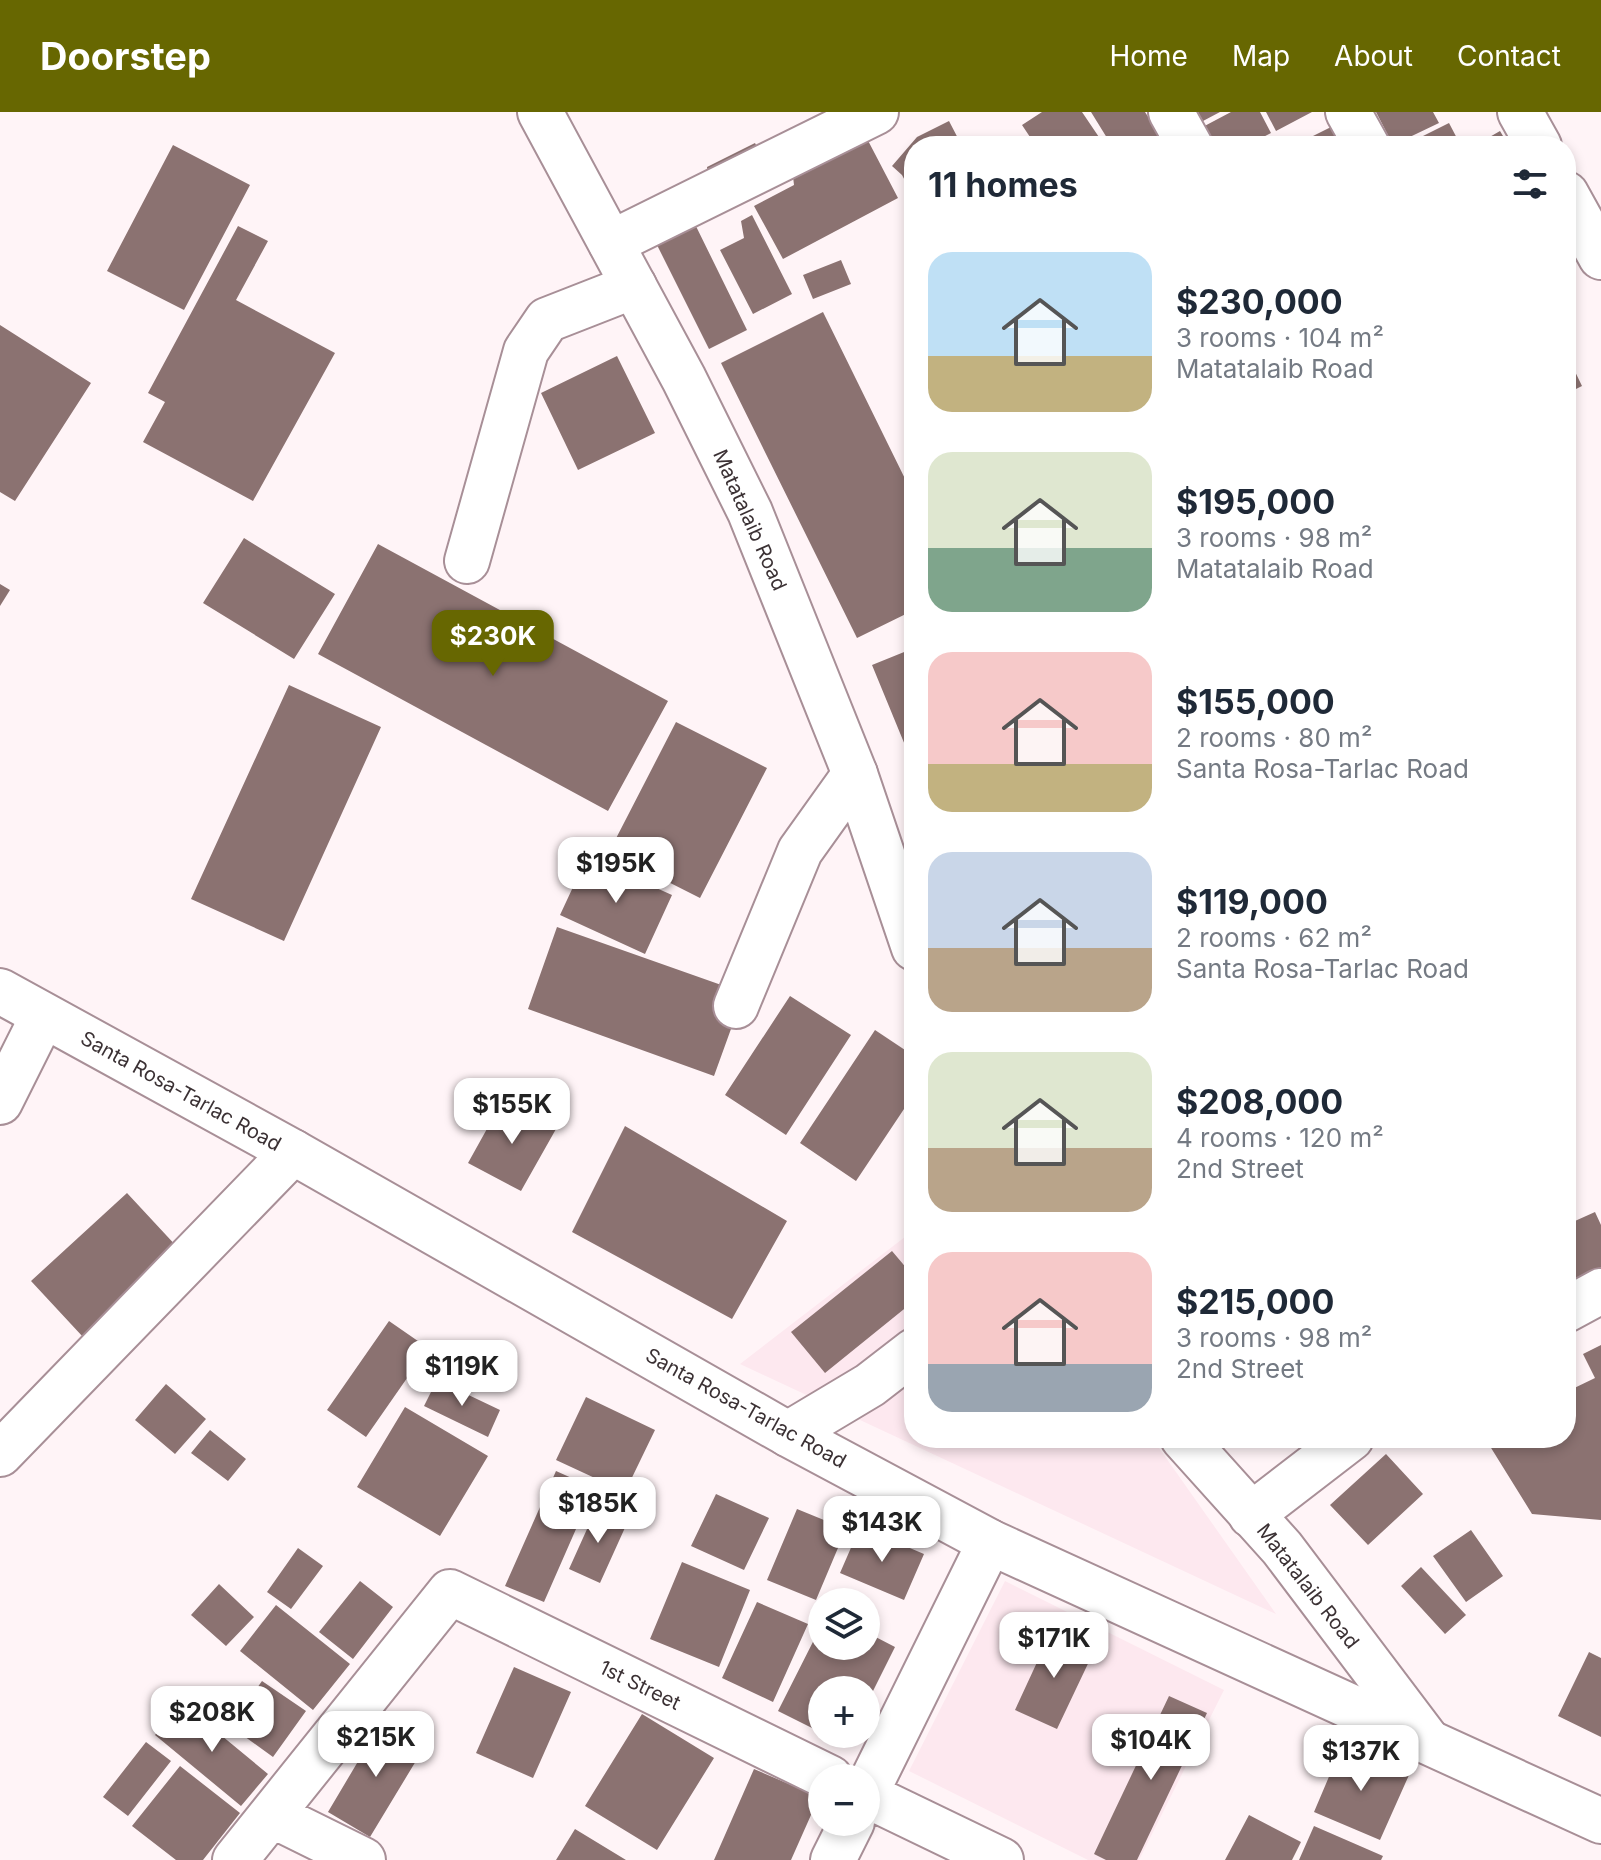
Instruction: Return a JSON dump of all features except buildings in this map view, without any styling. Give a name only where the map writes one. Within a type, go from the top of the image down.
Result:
[{"type":"main road","name":"Matatalaib Road","points":[[540,112],[750,512],[855,774],[904,915]]},
{"type":"main road","points":[[611,243],[876,112]]},
{"type":"main road","points":[[1171,112],[1184,136]]},
{"type":"main road","points":[[1348,112],[1361,136]]},
{"type":"main road","points":[[1520,112],[1533,136]]},
{"type":"main road","points":[[1576,212],[1601,257]]},
{"type":"main road","points":[[467,561],[526,351],[547,320],[634,286]]},
{"type":"main road","points":[[736,1006],[800,851],[855,774]]},
{"type":"main road","name":"Santa Rosa-Tarlac Road","points":[[0,991],[293,1152],[788,1434],[990,1542],[1601,1821]]},
{"type":"main road","points":[[0,1102],[43,1016]]},
{"type":"main road","points":[[0,1454],[293,1152]]},
{"type":"main road","points":[[1576,1305],[1601,1291]]},
{"type":"main road","points":[[788,1434],[870,1385],[904,1359]]},
{"type":"main road","name":"Matatalaib Road","points":[[1192,1448],[1282,1548],[1427,1740]]},
{"type":"main road","points":[[1251,1515],[1338,1448]]},
{"type":"main road","points":[[880,1766],[990,1542]]},
{"type":"main road","name":"1st Street","points":[[272,1815],[450,1592],[808,1767]]},
{"type":"main road","points":[[880,1801],[1001,1860]]},
{"type":"main road","points":[[235,1860],[272,1815],[363,1860]]},
{"type":"main road","points":[[833,1860],[845,1836]]},
{"type":"shaded area","points":[[904,1238],[904,1440],[740,1364]]},
{"type":"shaded area","points":[[920,1448],[1159,1448],[1276,1614]]},
{"type":"shaded area","points":[[1005,1581],[1224,1690],[1139,1860],[1088,1860],[909,1771]]}]
